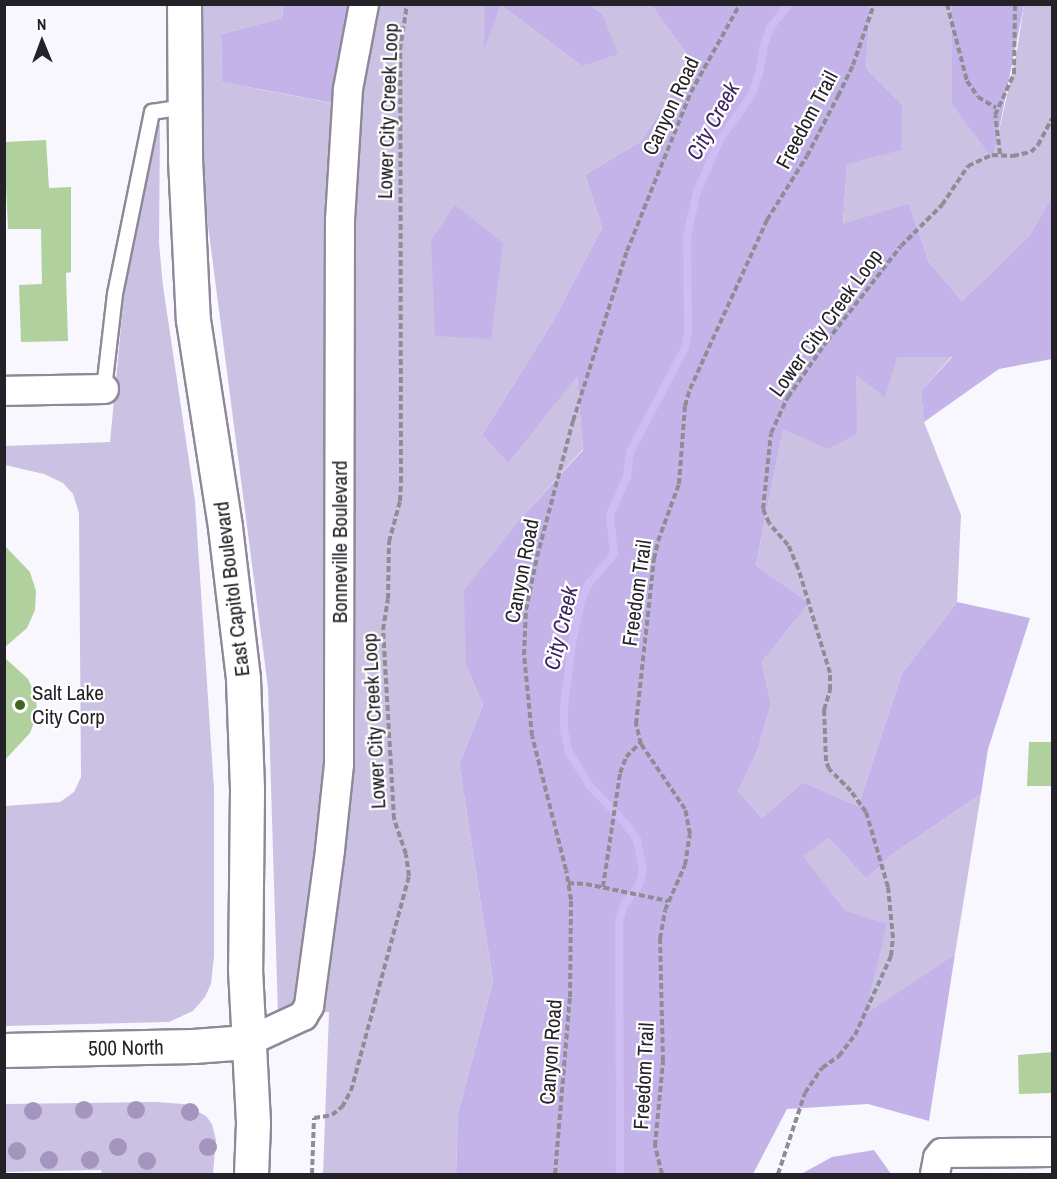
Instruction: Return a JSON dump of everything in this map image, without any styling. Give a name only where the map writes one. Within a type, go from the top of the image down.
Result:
[{"type":"street","name":"East Capitol Boulevard","points":[[184,4],[188,252],[193,320],[225,527],[243,679],[247,790],[247,1042],[253,1123],[251,1174]]},
{"type":"street","name":"Bonneville Boulevard","points":[[247,1042],[303,1016],[309,1006],[330,850],[339,733],[341,208],[348,89],[364,4]]},
{"type":"street","points":[[4,391],[104,389]]},
{"type":"street","name":"500 North","points":[[4,1050],[193,1047],[247,1042]]},
{"type":"street","points":[[939,1164],[1053,1152]]},
{"type":"lane","points":[[104,389],[115,294],[152,112],[184,107]]},
{"type":"path","name":"Lower City Creek Loop","points":[[312,1174],[314,1118],[332,1115],[342,1107],[351,1091],[409,876],[406,854],[394,819],[383,630],[388,599],[389,542],[400,501],[400,71],[407,4]]},
{"type":"path","name":"Canyon Road","points":[[555,1174],[570,997],[571,900],[532,736],[524,655],[530,583],[573,421],[627,251],[691,92],[740,4]]},
{"type":"path","name":"Freedom Trail","points":[[662,1174],[655,1146],[663,1061],[660,939],[663,918],[685,865],[689,846],[689,822],[678,796],[640,743],[636,715],[654,560],[658,541],[679,484],[685,406],[690,389],[767,220],[807,156],[853,65],[874,4]]},
{"type":"path","points":[[947,4],[967,81],[978,97],[996,108]]},
{"type":"path","points":[[1000,154],[996,108],[1007,92],[1014,74],[1015,4]]},
{"type":"path","name":"Lower City Creek Loop","points":[[778,1174],[805,1094],[822,1068],[839,1056],[855,1035],[891,956],[893,938],[888,887],[866,812],[851,791],[829,769],[826,762],[824,711],[830,690],[830,673],[798,568],[788,545],[769,523],[763,509],[771,433],[782,408],[800,379],[870,283],[913,232],[942,205],[968,166],[979,159],[1000,154],[1013,156],[1030,152],[1038,145],[1053,119]]},
{"type":"path","points":[[603,887],[622,765],[640,743]]},
{"type":"path","points":[[568,883],[603,887],[669,901]]},
{"type":"shaded area","points":[[952,4],[1024,5],[993,159],[952,104]]},
{"type":"shaded area","points":[[203,5],[283,5],[282,18],[221,34],[222,82],[336,104],[357,5],[484,5],[483,50],[501,5],[582,66],[602,13],[589,5],[651,5],[692,61],[641,141],[585,175],[602,228],[553,321],[482,435],[510,462],[577,375],[583,449],[521,518],[466,666],[483,705],[459,764],[493,981],[458,1113],[456,1174],[323,1174],[329,1012],[278,1015],[268,688],[203,187]]},
{"type":"shaded area","points":[[283,5],[357,5],[337,104],[222,82],[221,34],[282,18]]},
{"type":"shaded area","points":[[484,5],[501,5],[483,52]]},
{"type":"shaded area","points":[[501,5],[589,5],[602,13],[618,54],[582,66]]},
{"type":"shaded area","points":[[651,5],[870,5],[866,68],[902,104],[901,150],[847,164],[843,224],[909,203],[929,262],[962,301],[1029,236],[1052,196],[1052,359],[999,369],[924,422],[921,391],[952,357],[897,357],[885,397],[856,375],[857,434],[828,449],[783,429],[756,565],[809,603],[762,662],[771,704],[757,752],[738,791],[762,818],[803,782],[858,806],[902,673],[957,602],[1030,618],[988,749],[981,794],[893,854],[866,879],[829,838],[803,856],[846,911],[887,924],[865,1014],[955,954],[929,1121],[868,1104],[787,1109],[753,1174],[456,1174],[458,1113],[493,981],[459,764],[483,705],[466,666],[464,591],[521,518],[583,450],[577,376],[509,463],[482,435],[553,321],[602,228],[585,175],[641,141],[692,61]]},
{"type":"shaded area","points":[[870,5],[952,5],[993,158],[1017,50],[1024,5],[1052,5],[1052,196],[1029,236],[962,301],[929,262],[909,203],[843,225],[847,164],[902,104],[866,68]]},
{"type":"shaded area","points":[[160,124],[159,243],[163,286],[195,501],[214,789],[214,956],[211,984],[205,997],[193,1011],[169,1022],[5,1026],[5,806],[60,802],[74,792],[81,777],[79,513],[73,494],[63,483],[44,474],[5,465],[5,446],[110,442],[125,284],[153,129]]},
{"type":"shaded area","points":[[455,205],[503,243],[491,339],[435,336],[431,241]]},
{"type":"shaded area","points":[[952,356],[921,391],[924,422],[961,515],[957,602],[902,673],[858,806],[803,782],[762,818],[738,791],[757,752],[771,704],[762,662],[809,603],[756,565],[783,428],[856,375],[897,357]]},
{"type":"shaded area","points":[[981,794],[955,954],[864,1015],[846,911],[802,856],[829,838],[866,879],[893,854]]},
{"type":"shaded area","points":[[156,1102],[184,1104],[206,1116],[212,1124],[216,1140],[213,1174],[102,1174],[101,1170],[5,1172],[5,1104]]},
{"type":"shaded area","points":[[874,1150],[891,1174],[801,1174],[832,1157]]},
{"type":"building","points":[[46,140],[49,188],[71,187],[71,272],[66,273],[68,341],[21,342],[19,285],[42,284],[41,229],[8,229],[4,142]]},
{"type":"building","name":"Salt Lake City Corp","points":[[4,545],[30,572],[36,591],[35,610],[27,628],[4,648]]},
{"type":"building","name":"Salt Lake City Corp","points":[[4,657],[28,679],[36,696],[37,715],[30,733],[4,761]]},
{"type":"building","points":[[1029,742],[1053,742],[1053,786],[1027,786]]},
{"type":"building","points":[[1053,1052],[1053,1093],[1019,1094],[1018,1055]]},
{"type":"waterway","name":"City Creek","points":[[620,1174],[619,922],[624,905],[639,885],[643,870],[637,840],[626,824],[590,786],[569,752],[564,730],[564,708],[572,642],[582,598],[589,583],[614,554],[610,515],[627,477],[630,452],[685,348],[688,333],[687,236],[697,192],[719,141],[752,94],[770,28],[789,4]]},
{"type":"place","name":"Salt Lake City Corp","points":[[20,705]]}]
